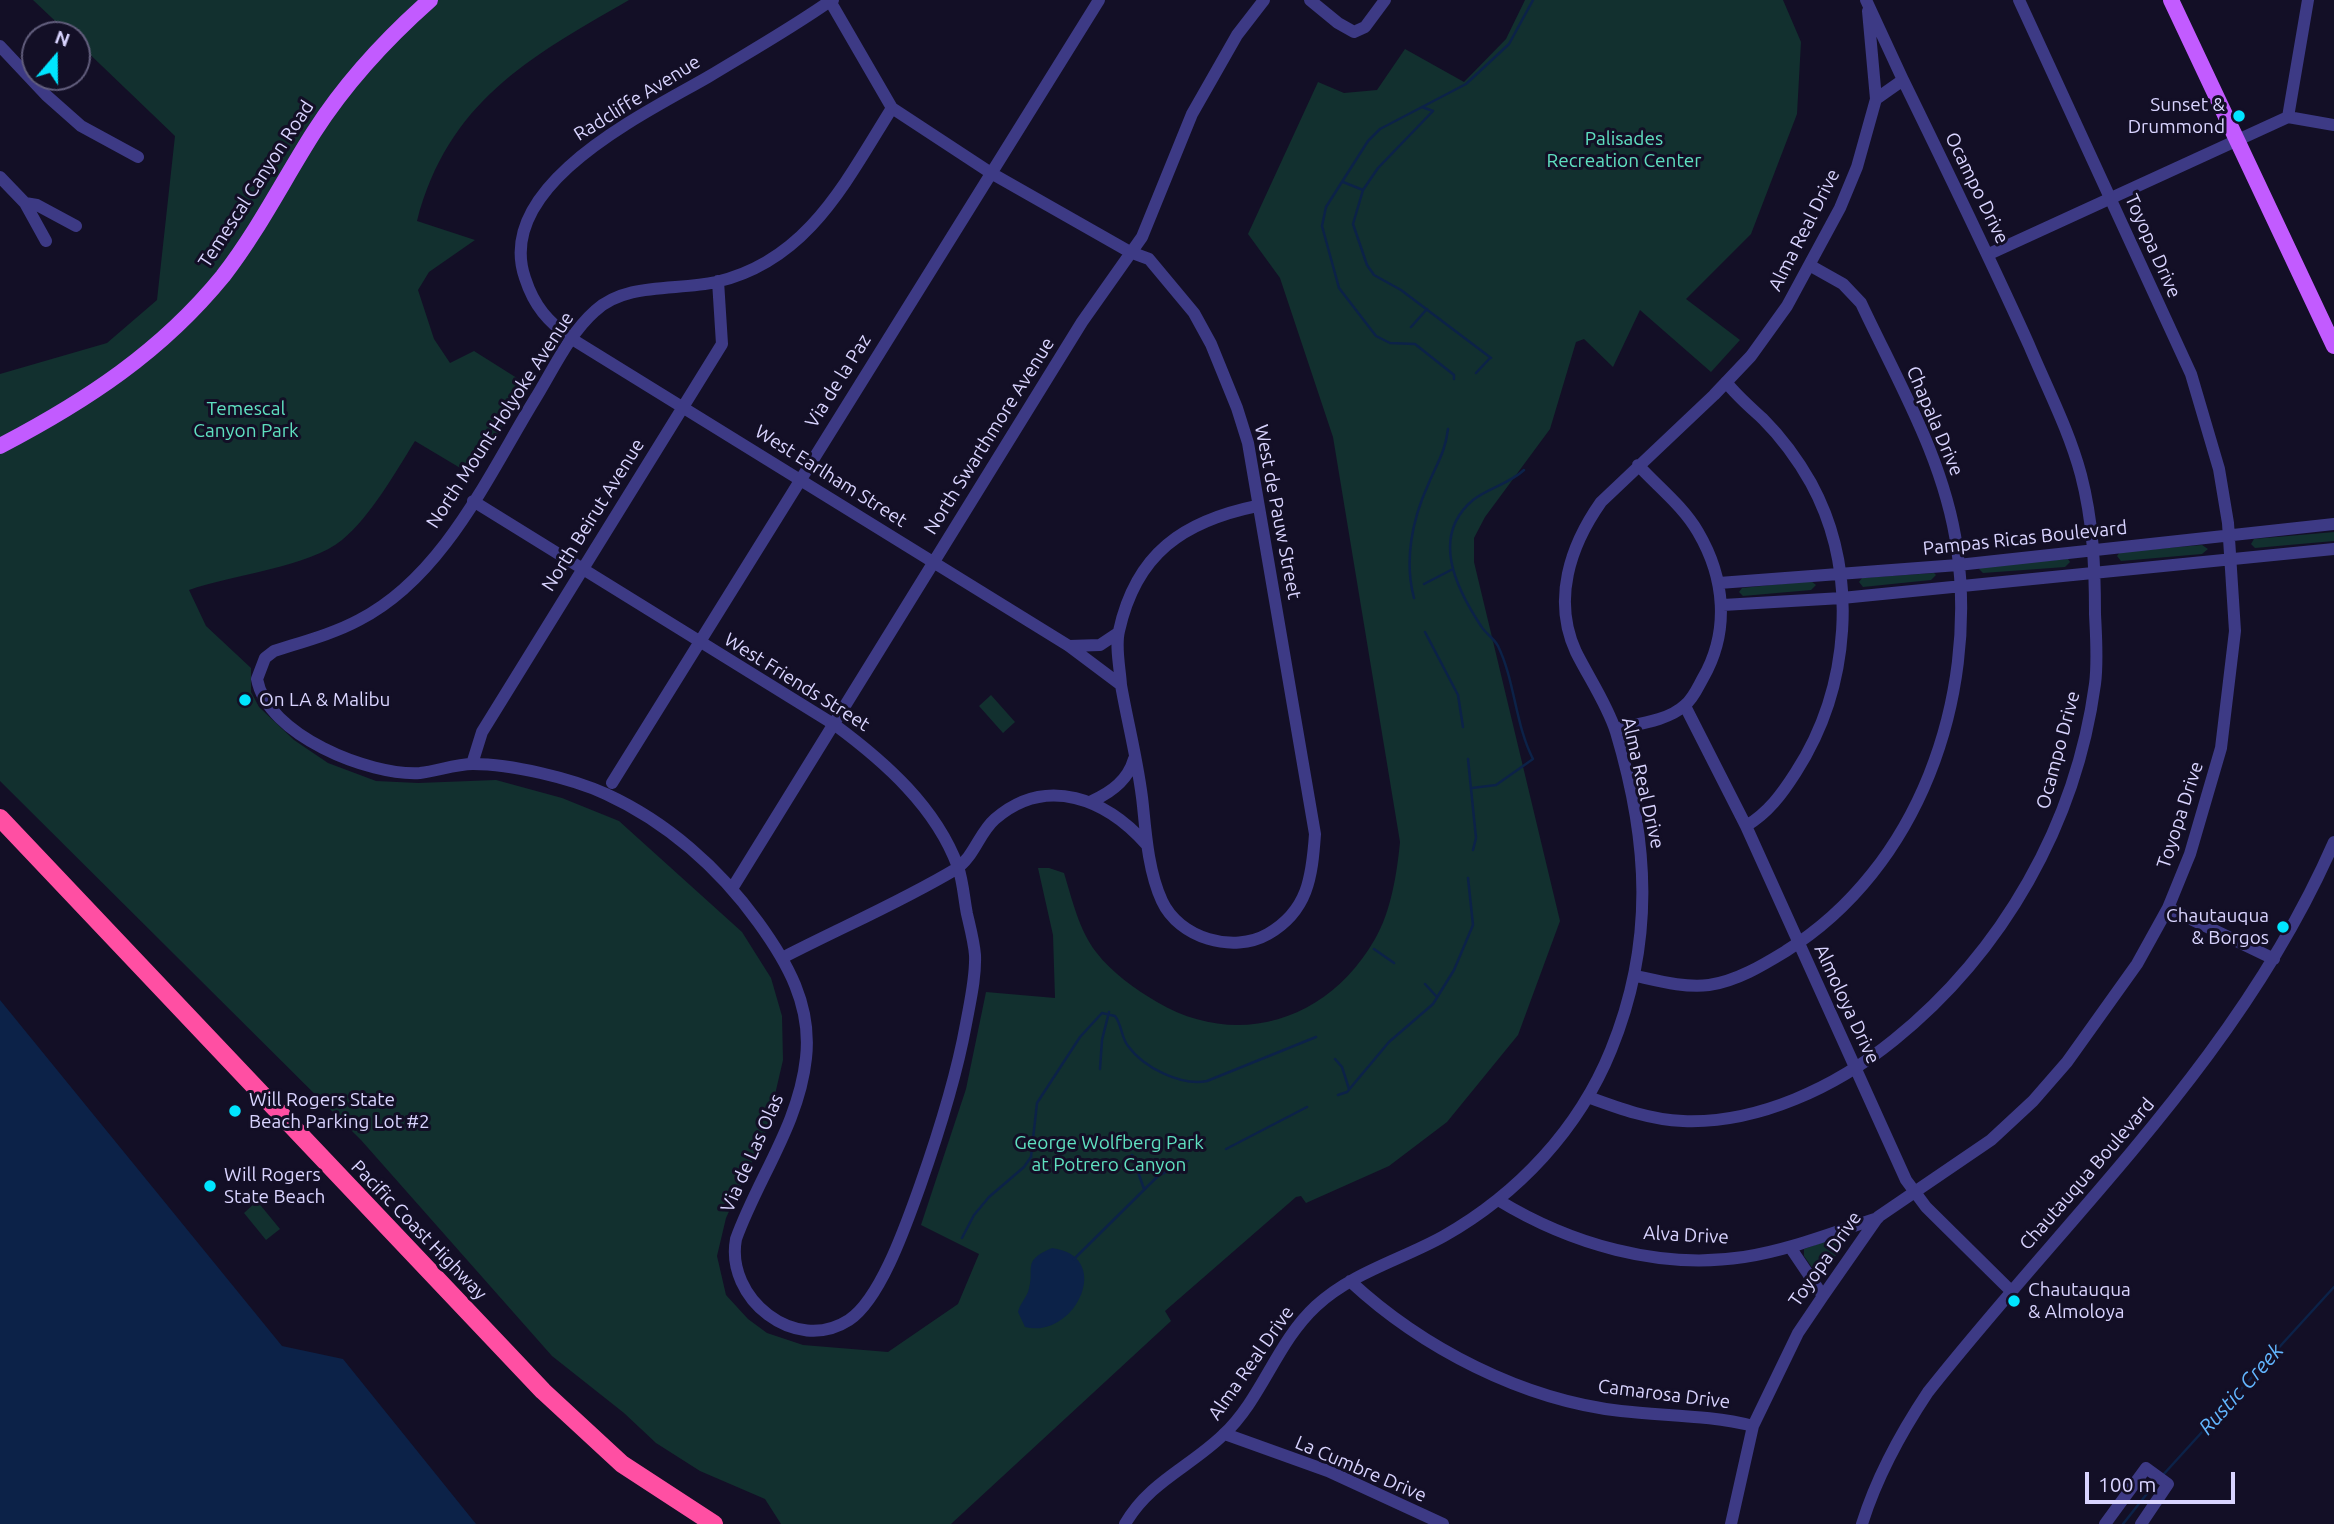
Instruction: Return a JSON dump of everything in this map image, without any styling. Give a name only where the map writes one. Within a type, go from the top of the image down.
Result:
[{"type":"highway","name":"Pacific Coast Highway","points":[[0,818],[543,1391],[622,1464],[714,1524]]},
{"type":"main road","name":"Temescal Canyon Road","points":[[0,446],[61,414],[112,382],[197,306],[253,232],[346,86],[430,0]]},
{"type":"main road","points":[[2171,0],[2234,140],[2334,346]]},
{"type":"street","points":[[831,0],[891,108],[992,173],[1129,252],[1149,259]]},
{"type":"street","name":"Radcliffe Avenue","points":[[572,339],[551,324],[532,301],[523,272],[522,241],[527,224],[542,198],[580,156],[611,134],[786,32],[831,0]]},
{"type":"street","name":"Via de la Paz","points":[[612,783],[1099,0]]},
{"type":"street","name":"North Swarthmore Avenue","points":[[733,887],[1082,322],[1142,237],[1192,114],[1237,35],[1264,0]]},
{"type":"street","points":[[1310,0],[1338,23],[1354,32],[1365,27],[1385,0]]},
{"type":"street","name":"Toyopa Drive","points":[[1731,1524],[1753,1426],[1798,1333],[1878,1217],[1915,1195],[1991,1139],[2033,1101],[2105,1013],[2168,908],[2190,854],[2221,748],[2235,631],[2230,537],[2219,469],[2191,374],[2019,0]]},
{"type":"street","points":[[2288,117],[2308,0]]},
{"type":"street","points":[[1867,2],[1903,80],[1876,99],[1867,2]]},
{"type":"street","points":[[0,46],[46,95],[81,126],[138,156]]},
{"type":"street","name":"Ocampo Drive","points":[[1588,1097],[1646,1116],[1680,1121],[1716,1121],[1769,1109],[1855,1069],[1943,998],[1979,956],[2030,880],[2056,827],[2080,754],[2096,682],[2095,551],[2081,476],[2068,434],[1989,254],[1903,80]]},
{"type":"street","name":"Alma Real Drive","points":[[1125,1524],[1149,1491],[1225,1434],[1249,1403],[1298,1324],[1333,1292],[1350,1281],[1443,1236],[1498,1200],[1535,1166],[1563,1133],[1588,1097],[1615,1041],[1636,976],[1642,937],[1644,882],[1640,838],[1615,729],[1574,647],[1565,591],[1570,559],[1582,528],[1601,502],[1751,356],[1811,266],[1857,167],[1876,99]]},
{"type":"street","name":"North Mount Holyoke Avenue","points":[[265,702],[257,679],[265,658],[274,651],[360,620],[390,598],[432,558],[473,501],[572,339],[592,313],[620,295],[718,281],[772,259],[809,230],[830,208],[891,108]]},
{"type":"street","points":[[1989,254],[2288,117],[2334,125]]},
{"type":"street","points":[[0,177],[25,204],[46,241]]},
{"type":"street","points":[[25,204],[37,205],[76,226]]},
{"type":"street","points":[[1142,237],[1149,259]]},
{"type":"street","name":"West de Pauw Street","points":[[1148,845],[1162,901],[1184,928],[1201,937],[1239,943],[1260,938],[1293,916],[1305,900],[1311,881],[1315,834],[1248,443],[1223,372],[1194,313],[1149,259]]},
{"type":"street","name":"Chapala Drive","points":[[1636,976],[1675,983],[1708,985],[1759,967],[1825,923],[1881,860],[1910,814],[1945,734],[1959,671],[1960,586],[1943,485],[1929,447],[1861,303],[1843,284],[1811,266]]},
{"type":"street","name":"North Beirut Avenue","points":[[472,764],[482,732],[722,344],[718,281]]},
{"type":"street","name":"West Earlham Street","points":[[572,339],[1069,646],[1121,685]]},
{"type":"street","points":[[1726,382],[1780,437],[1811,484],[1827,518],[1840,575],[1842,598],[1841,652],[1826,711],[1806,757],[1790,782],[1769,809],[1745,826]]},
{"type":"street","points":[[1615,729],[1661,718],[1685,706],[1713,659],[1723,604],[1720,583],[1698,531],[1685,513],[1637,465]]},
{"type":"street","name":"West Friends Street","points":[[473,501],[835,725],[877,756],[911,791],[935,825],[958,867],[975,956],[970,1002],[957,1073],[909,1218],[881,1281],[851,1319],[829,1329],[787,1326]]},
{"type":"street","points":[[1148,845],[1121,685],[1118,633],[1132,594],[1160,551],[1189,527],[1219,514],[1257,506]]},
{"type":"street","name":"Pampas Ricas Boulevard","points":[[1720,583],[1958,565],[2334,524]]},
{"type":"street","points":[[1723,604],[1842,598],[2334,549]]},
{"type":"street","points":[[1069,646],[1100,645],[1118,633]]},
{"type":"street","name":"Via de Las Olas","points":[[265,702],[297,731],[352,762],[419,773],[472,764],[543,775],[605,793],[665,828],[733,887],[784,957],[799,992],[806,1029],[806,1057],[799,1094],[785,1133],[743,1219],[733,1253],[736,1271],[754,1305],[787,1326]]},
{"type":"street","name":"Almoloya Drive","points":[[1685,706],[1745,826],[1915,1195],[2011,1291]]},
{"type":"street","points":[[1096,800],[1121,782],[1135,758]]},
{"type":"street","points":[[784,957],[958,867],[996,818],[1017,806],[1056,796],[1096,800],[1128,823],[1148,845]]},
{"type":"street","name":"Chautauqua Boulevard","points":[[1862,1524],[1882,1469],[1903,1428],[1945,1371],[2011,1291],[2182,1093],[2274,959],[2334,842]]},
{"type":"street","points":[[2168,908],[2274,959]]},
{"type":"street","name":"Alva Drive","points":[[1498,1200],[1559,1233],[1612,1250],[1677,1258],[1742,1257],[1790,1247],[1878,1217]]},
{"type":"street","points":[[1790,1247],[1822,1296]]},
{"type":"street","name":"Camarosa Drive","points":[[1350,1281],[1440,1349],[1523,1386],[1618,1411],[1732,1421],[1753,1426]]},
{"type":"street","name":"La Cumbre Drive","points":[[1225,1434],[1328,1471],[1443,1524]]},
{"type":"street","points":[[2105,1524],[2146,1468],[2162,1480],[2141,1524]]},
{"type":"green space","points":[[33,0],[629,0],[526,64],[471,114],[449,144],[431,180],[417,221],[475,240],[429,272],[418,290],[434,339],[450,363],[474,351],[528,385],[472,475],[415,441],[382,494],[342,540],[328,549],[290,564],[189,590],[206,626],[251,668],[251,692],[259,707],[294,740],[328,763],[376,781],[418,783],[496,780],[562,798],[619,821],[742,932],[771,978],[782,1016],[783,1060],[767,1129],[726,1218],[717,1256],[726,1295],[748,1319],[767,1333],[803,1345],[888,1352],[958,1304],[979,1254],[921,1225],[966,1089],[986,992],[1055,998],[1053,935],[1038,868],[1064,873],[1085,934],[1102,960],[1117,974],[1157,1002],[1188,1016],[1219,1024],[1249,1025],[1279,1019],[1307,1007],[1333,990],[1356,967],[1375,939],[1385,917],[1395,879],[1400,842],[1333,437],[1280,278],[1248,234],[1318,82],[1344,93],[1377,90],[1405,49],[1464,82],[1506,39],[1525,0],[1783,0],[1801,42],[1797,114],[1751,234],[1686,299],[1740,340],[1711,372],[1640,310],[1613,367],[1584,339],[1576,342],[1550,429],[1485,517],[1474,538],[1474,562],[1560,921],[1518,1035],[1447,1122],[1389,1166],[1306,1203],[1301,1196],[1296,1197],[1165,1311],[1171,1321],[951,1524],[781,1524],[765,1499],[700,1471],[656,1443],[624,1413],[552,1356],[361,1140],[0,781],[0,374],[107,343],[157,300],[175,136],[91,55],[91,21],[55,21]]},
{"type":"green space","points":[[2334,532],[2334,541],[2255,548],[2251,544],[2254,539]]},
{"type":"green space","points":[[2202,545],[2208,549],[2202,554],[2121,561],[2117,556],[2120,552]]},
{"type":"green space","points":[[2068,559],[2070,562],[2065,567],[1983,573],[1979,569],[1980,566]]},
{"type":"green space","points":[[1936,575],[1931,580],[1863,587],[1859,582],[1862,578]]},
{"type":"green space","points":[[1811,581],[1816,585],[1811,590],[1743,596],[1739,592],[1742,588]]},
{"type":"green space","points":[[991,695],[1015,722],[1003,733],[979,706]]},
{"type":"green space","points":[[257,1201],[280,1229],[266,1240],[244,1213]]},
{"type":"green space","points":[[1837,1237],[1845,1242],[1824,1273],[1816,1273],[1804,1256],[1804,1249]]},
{"type":"water","points":[[0,1000],[282,1346],[343,1359],[476,1524],[0,1524]]},
{"type":"water","points":[[1052,1248],[1071,1254],[1081,1266],[1084,1280],[1081,1295],[1072,1310],[1059,1321],[1043,1328],[1025,1327],[1018,1312],[1028,1292],[1032,1262]]},
{"type":"waterway","points":[[1454,379],[1454,375],[1415,344],[1390,343],[1376,336],[1339,288],[1322,226],[1326,207],[1368,141],[1380,129],[1466,84],[1509,44],[1533,0]]},
{"type":"waterway","points":[[1422,107],[1433,111],[1378,168],[1363,190],[1353,224],[1367,265],[1374,275],[1401,290],[1491,358]]},
{"type":"waterway","points":[[1343,182],[1363,190]]},
{"type":"waterway","points":[[1411,327],[1427,309]]},
{"type":"waterway","points":[[1476,373],[1490,358]]},
{"type":"waterway","points":[[1414,598],[1410,570],[1414,526],[1422,498],[1443,451],[1448,429]]},
{"type":"waterway","points":[[1472,788],[1496,785],[1533,759],[1522,732],[1504,659],[1463,595],[1456,579],[1450,546],[1460,514],[1473,500],[1524,470]]},
{"type":"waterway","points":[[1424,584],[1451,570]]},
{"type":"waterway","points":[[1425,632],[1458,695],[1463,727]]},
{"type":"waterway","points":[[1468,759],[1476,838],[1473,850]]},
{"type":"waterway","points":[[1338,1095],[1347,1092],[1389,1042],[1433,1004],[1454,970],[1473,925],[1468,878]]},
{"type":"waterway","points":[[1374,949],[1394,963]]},
{"type":"waterway","points":[[1425,984],[1437,997]]},
{"type":"waterway","points":[[1100,1069],[1102,1040],[1109,1012]]},
{"type":"waterway","points":[[962,1238],[974,1215],[989,1197],[1024,1167],[1031,1157],[1037,1103],[1080,1037],[1102,1013],[1115,1016],[1126,1042],[1143,1061],[1164,1074],[1186,1081],[1207,1081],[1316,1037]]},
{"type":"waterway","points":[[1335,1059],[1342,1067],[1349,1089]]},
{"type":"waterway","points":[[1226,1149],[1307,1107]]},
{"type":"waterway","points":[[1132,1155],[1144,1189]]},
{"type":"waterway","points":[[1074,1259],[1158,1176],[1188,1161]]},
{"type":"waterway","name":"Rustic Creek","points":[[2162,1476],[2334,1287]]},
{"type":"waterway","name":"Rustic Creek","points":[[2123,1524],[2157,1481]]},
{"type":"place","name":"Sunset & Drummond","points":[[2239,116]]},
{"type":"place","name":"On LA & Malibu","points":[[245,700]]},
{"type":"place","name":"Chautauqua & Borgos","points":[[2283,927]]},
{"type":"place","name":"Will Rogers State Beach Parking Lot #2","points":[[235,1111]]},
{"type":"place","name":"Will Rogers State Beach","points":[[210,1186]]},
{"type":"place","name":"Chautauqua & Almoloya","points":[[2014,1301]]},
{"type":"park label","name":"Palisades Recreation Center","points":[[1624,150]]},
{"type":"park label","name":"Temescal Canyon Park","points":[[246,420]]},
{"type":"park label","name":"George Wolfberg Park at Potrero Canyon","points":[[1109,1154]]}]
